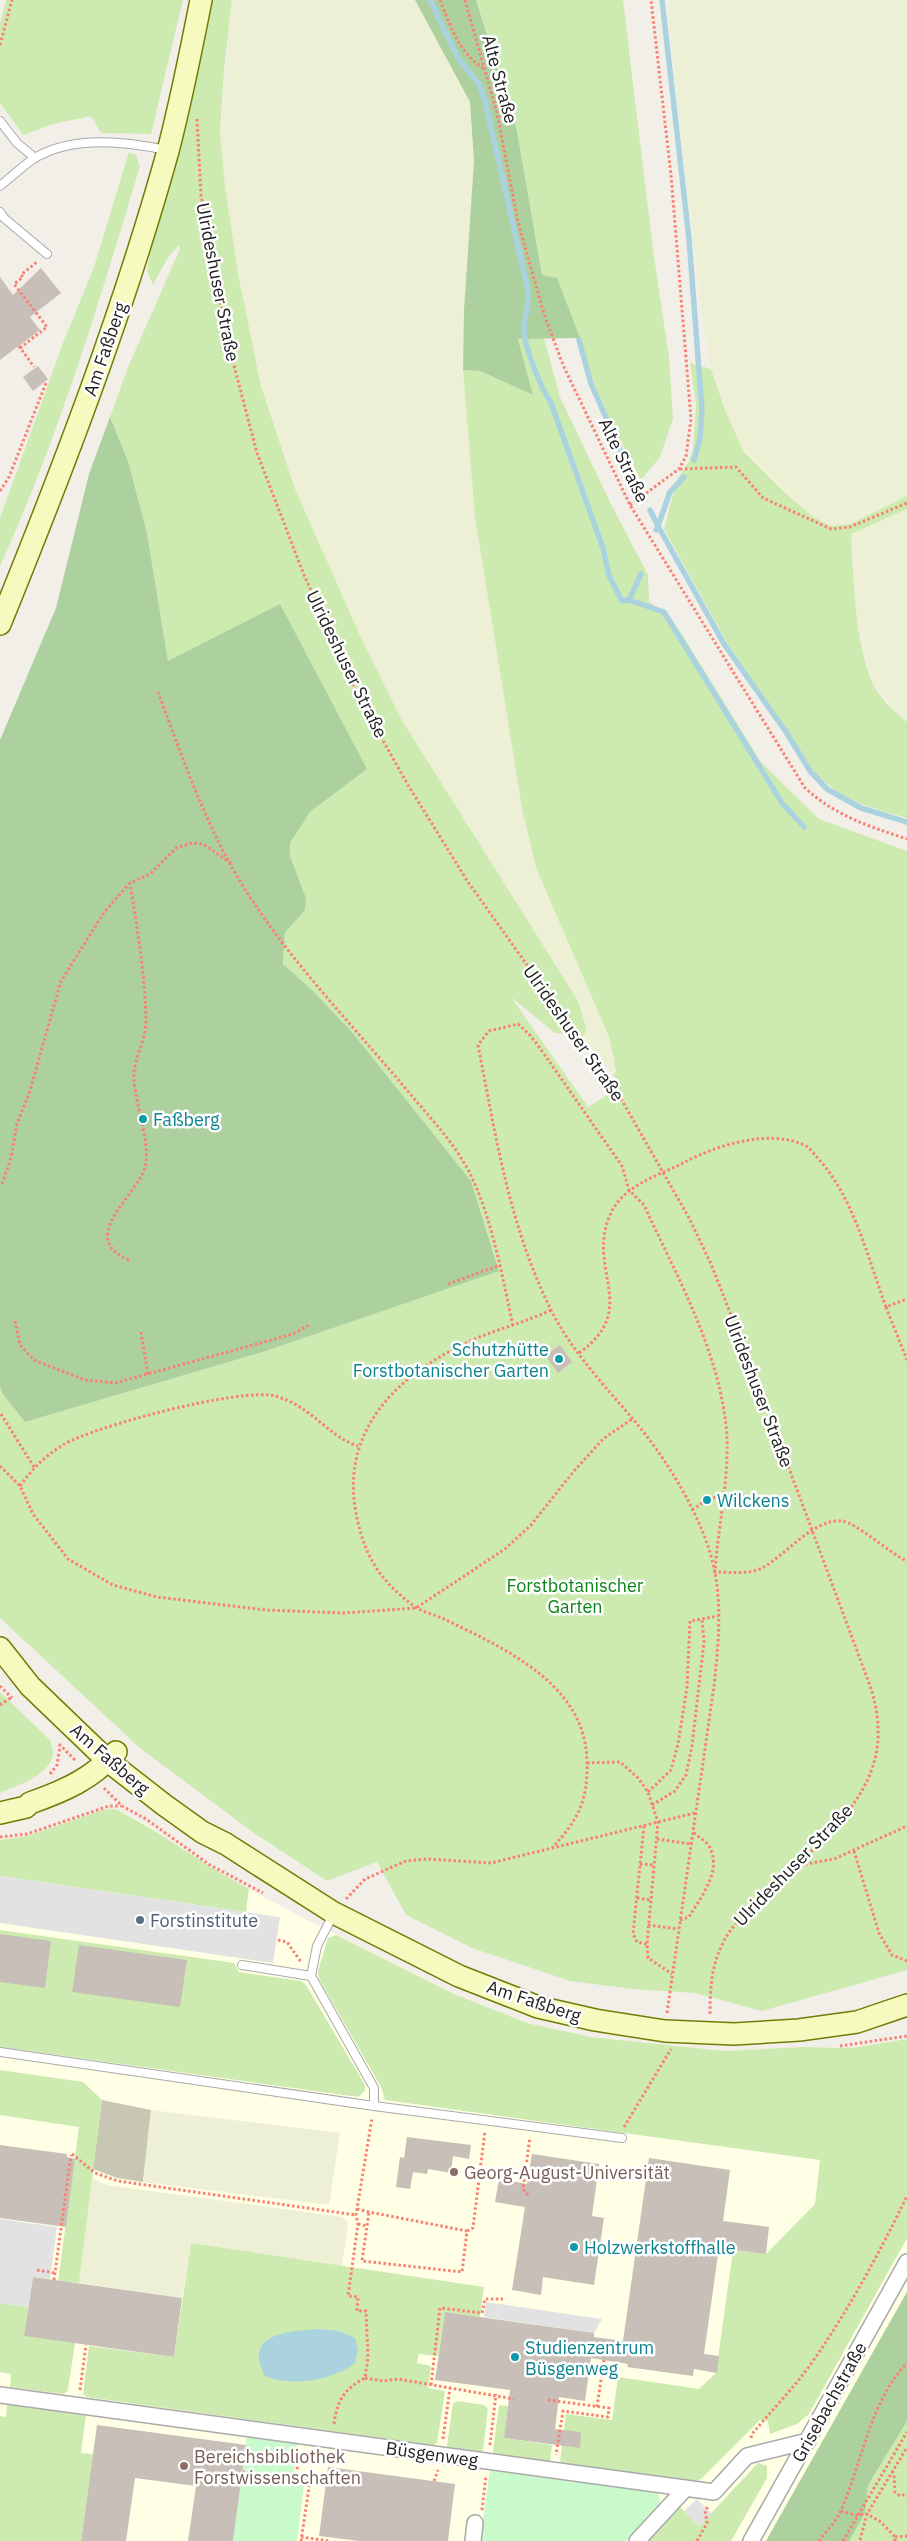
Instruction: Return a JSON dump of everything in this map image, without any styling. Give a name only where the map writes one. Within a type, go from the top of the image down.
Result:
[{"type":"street","name":"Am Faßberg","points":[[0,624],[103,359],[168,150],[201,0]]},
{"type":"street","name":"Am Faßberg","points":[[4,1653],[38,1680],[115,1760],[226,1844],[334,1913],[459,1976],[538,2007],[612,2023],[665,2031],[710,2033],[799,2030],[876,2017],[907,2014]]},
{"type":"street","points":[[0,1812],[26,1808],[30,1803],[78,1785],[115,1760]]},
{"type":"street","name":"Am Faßberg","points":[[876,2017],[907,2005]]},
{"type":"street","name":"Grisebachstraße","points":[[751,2541],[907,2262]]},
{"type":"street","name":"Büsgenweg","points":[[0,2395],[714,2492]]},
{"type":"street","points":[[714,2492],[747,2456],[808,2441]]},
{"type":"street","points":[[637,2541],[686,2488]]},
{"type":"street","points":[[473,2541],[475,2523]]},
{"type":"lane","points":[[0,121],[17,143],[34,158]]},
{"type":"lane","points":[[0,186],[34,158],[65,147],[101,142],[123,142],[168,150]]},
{"type":"lane","points":[[0,212],[4,218],[47,254]]},
{"type":"lane","points":[[334,1913],[317,1946],[311,1976],[374,2088],[374,2106]]},
{"type":"lane","points":[[242,1965],[311,1976]]},
{"type":"lane","points":[[0,2052],[374,2106],[622,2138]]},
{"type":"path","points":[[0,45],[12,0]]},
{"type":"path","points":[[440,0],[460,45],[476,64],[483,68]]},
{"type":"path","name":"Alte Straße","points":[[465,0],[496,113],[518,222],[544,314],[563,366],[630,505],[805,788],[824,805],[850,819],[907,840]]},
{"type":"path","points":[[630,505],[679,469],[686,456],[691,419],[671,175],[651,0]]},
{"type":"path","name":"Ulrideshuser Straße","points":[[198,118],[201,195],[227,339],[257,453],[308,584],[360,700],[408,785],[468,882],[616,1090],[665,1173],[711,1264],[872,1691],[878,1730],[873,1765],[863,1787],[834,1827],[732,1928],[722,1943],[711,1980],[710,2033]]},
{"type":"path","points":[[34,367],[20,347],[47,327],[14,284],[23,277],[21,275],[47,254]]},
{"type":"path","points":[[0,491],[9,477],[46,384]]},
{"type":"path","points":[[679,469],[736,467],[763,498],[830,529],[850,527],[907,503]]},
{"type":"path","points":[[158,692],[204,811],[241,883],[314,984],[341,1011],[454,1148],[474,1180],[500,1266],[513,1326]]},
{"type":"path","points":[[2,1184],[11,1158],[17,1123],[28,1094],[61,981],[105,911],[130,883],[150,874],[176,848],[192,843],[203,844],[231,863]]},
{"type":"path","points":[[129,1260],[120,1257],[111,1248],[108,1236],[112,1217],[138,1183],[146,1167],[144,1141],[134,1079],[146,1020],[138,930],[130,883]]},
{"type":"path","points":[[666,2021],[720,1632],[715,1572],[723,1496],[726,1424],[704,1334],[644,1205],[629,1190],[622,1166],[529,1034],[518,1024],[489,1031],[478,1046],[504,1178],[525,1253],[563,1333],[632,1419],[686,1494],[715,1572]]},
{"type":"path","points":[[578,1353],[601,1334],[609,1317],[610,1296],[604,1268],[604,1231],[617,1201],[629,1190],[708,1150],[733,1143],[762,1139],[783,1140],[807,1146],[827,1168],[844,1196],[907,1360]]},
{"type":"path","points":[[448,1284],[500,1266]]},
{"type":"path","points":[[886,1307],[907,1299]]},
{"type":"path","points":[[551,1310],[483,1336],[455,1349],[429,1363],[404,1382],[369,1423],[358,1446],[353,1480],[359,1535],[375,1569],[393,1589],[416,1608],[513,1655],[544,1675],[564,1697],[580,1725],[588,1762],[583,1804],[569,1830],[552,1848]]},
{"type":"path","points":[[15,1321],[20,1345],[34,1360],[68,1375],[85,1380],[115,1383],[293,1334],[309,1325]]},
{"type":"path","points":[[141,1332],[148,1374]]},
{"type":"path","points":[[20,1486],[34,1467],[65,1444],[94,1431],[226,1398],[253,1395],[272,1396],[292,1401],[312,1414],[345,1442],[358,1446]]},
{"type":"path","points":[[1,1414],[34,1467]]},
{"type":"path","points":[[0,1466],[20,1486],[33,1514],[68,1559],[113,1585],[157,1597],[266,1610],[344,1613],[416,1608],[505,1548],[531,1525],[574,1471],[603,1439],[632,1419]]},
{"type":"path","points":[[692,1510],[709,1498],[723,1496]]},
{"type":"path","points":[[715,1572],[748,1572],[763,1568],[827,1523],[842,1521],[854,1526],[894,1555],[907,1561]]},
{"type":"path","points":[[648,1792],[671,1770],[678,1744],[687,1687],[690,1621],[718,1616]]},
{"type":"path","points":[[652,1804],[675,1792],[686,1775],[692,1746],[704,1642],[702,1619]]},
{"type":"path","points":[[0,1705],[12,1697]]},
{"type":"path","points":[[588,1762],[620,1762],[638,1778],[648,1792],[658,1822],[648,1925],[648,1958],[672,1974]]},
{"type":"path","points":[[0,1838],[27,1834],[109,1806],[122,1806]]},
{"type":"path","points":[[334,1913],[365,1879],[406,1862],[427,1859],[491,1863],[695,1813]]},
{"type":"path","points":[[644,1826],[633,1934],[637,1942],[647,1944]]},
{"type":"path","points":[[794,1866],[834,1859],[907,1826]]},
{"type":"path","points":[[680,1920],[689,1917],[710,1882],[714,1860],[710,1847],[692,1832]]},
{"type":"path","points":[[656,1839],[691,1844]]},
{"type":"path","points":[[854,1851],[878,1933],[892,1954],[907,1961]]},
{"type":"path","points":[[640,1864],[654,1865]]},
{"type":"path","points":[[637,1898],[651,1900]]},
{"type":"path","points":[[648,1925],[678,1929]]},
{"type":"path","points":[[278,1940],[287,1942],[311,1976]]},
{"type":"path","points":[[626,2125],[674,2044]]},
{"type":"path","points":[[365,2378],[368,2358],[366,2311],[357,2311],[358,2297],[348,2296],[358,2224],[356,2215],[374,2106]]},
{"type":"path","points":[[357,2209],[467,2230],[473,2228],[487,2120]]},
{"type":"path","points":[[528,2195],[523,2189],[531,2126]]},
{"type":"path","points":[[54,2280],[72,2154],[95,2173],[118,2182],[356,2215]]},
{"type":"path","points":[[747,2456],[752,2434],[810,2366],[842,2317],[880,2252],[907,2196]]},
{"type":"path","points":[[369,2212],[362,2261],[462,2272],[467,2230]]},
{"type":"path","points":[[358,2224],[367,2226]]},
{"type":"path","points":[[37,2270],[55,2273]]},
{"type":"path","points":[[431,2385],[440,2308],[482,2314],[485,2299],[503,2299]]},
{"type":"path","points":[[77,2406],[86,2345]]},
{"type":"path","points":[[597,2407],[604,2360]]},
{"type":"path","points":[[819,2541],[841,2511],[874,2418],[897,2373],[907,2363]]},
{"type":"path","points":[[334,2424],[336,2410],[344,2392],[365,2378],[384,2381],[398,2380],[514,2398]]},
{"type":"path","points":[[434,2481],[440,2456],[450,2388]]},
{"type":"path","points":[[487,2462],[496,2394]]},
{"type":"path","points":[[548,2400],[609,2408],[608,2417],[562,2411],[554,2471]]},
{"type":"path","points":[[843,2541],[856,2515],[907,2432]]},
{"type":"path","points":[[860,2540],[867,2514],[907,2449],[898,2447]]},
{"type":"path","points":[[296,2479],[299,2452]]},
{"type":"path","points":[[242,2472],[310,2481],[301,2539],[330,2541]]},
{"type":"path","points":[[892,2472],[894,2475],[895,2492],[900,2496],[907,2494]]},
{"type":"path","points":[[482,2504],[486,2480]]},
{"type":"path","points":[[697,2541],[700,2531],[707,2523],[705,2511],[714,2492]]},
{"type":"path","points":[[841,2511],[856,2515],[867,2514],[881,2522],[895,2539],[907,2536]]},
{"type":"shaded area","points":[[232,0],[415,0],[470,102],[474,161],[464,310],[463,370],[475,517],[521,803],[536,867],[610,1039],[616,1072],[613,1075],[583,1036],[587,1030],[578,1000],[400,717],[362,640],[295,489],[261,386],[239,279],[225,187],[220,131]]},
{"type":"shaded area","points":[[669,0],[907,0],[907,496],[850,524],[830,526],[812,516],[784,492],[744,452],[725,410],[711,369],[701,308],[668,16]]},
{"type":"shaded area","points":[[907,509],[907,722],[897,714],[873,683],[856,618],[851,534]]},
{"type":"shaded area","name":"Georg-August-Universität","points":[[115,1809],[144,1823],[217,1872],[313,1923],[454,1994],[527,2023],[591,2037],[725,2051],[803,2047],[851,2048],[907,2039],[907,2292],[766,2541],[0,2541],[0,1840],[27,1836],[102,1810]]},
{"type":"shaded area","name":"Forstinstitute","points":[[0,1876],[280,1917],[273,1963],[0,1923]]},
{"type":"shaded area","points":[[102,2100],[151,2110],[143,2182],[117,2178],[93,2169]]},
{"type":"shaded area","points":[[151,2110],[340,2133],[329,2205],[143,2182]]},
{"type":"shaded area","points":[[92,2178],[107,2185],[342,2217],[348,2223],[342,2266],[191,2243],[182,2298],[79,2283]]},
{"type":"shaded area","points":[[0,2219],[57,2227],[50,2279],[33,2277],[28,2307],[0,2303]]},
{"type":"shaded area","points":[[486,2302],[602,2319],[594,2333],[484,2317]]},
{"type":"shaded area","points":[[697,2499],[712,2514],[699,2526],[684,2511]]},
{"type":"green space","points":[[6,0],[183,0],[151,134],[101,133],[91,116],[53,124],[23,135],[0,103],[0,24]]},
{"type":"green space","name":"Forstbotanischer Garten","points":[[213,0],[232,0],[224,70],[220,131],[225,187],[239,279],[261,386],[295,489],[362,640],[400,717],[578,1001],[587,1030],[583,1036],[555,1033],[511,997],[588,1107],[621,1086],[613,1075],[616,1072],[610,1039],[536,868],[522,808],[475,517],[463,370],[480,371],[533,395],[518,339],[544,338],[560,397],[611,504],[648,575],[649,601],[680,631],[761,762],[819,819],[907,851],[907,1970],[762,2011],[695,1993],[633,1989],[570,1981],[472,1948],[406,1915],[377,1862],[327,1881],[254,1833],[141,1749],[0,1618],[0,1386],[2,1393],[25,1422],[263,1352],[499,1270],[471,1181],[352,1032],[313,991],[283,964],[285,933],[305,910],[306,898],[290,856],[290,843],[310,812],[367,769],[168,661],[147,533],[128,461],[110,417],[128,367],[180,249],[179,245],[167,259],[153,285],[147,271],[152,241],[179,145]]},
{"type":"green space","points":[[415,0],[476,0],[517,131],[542,275],[557,278],[580,338],[518,339],[533,395],[480,371],[463,370],[464,310],[474,161],[470,102]]},
{"type":"green space","points":[[476,0],[623,0],[653,250],[669,357],[673,419],[660,457],[641,480],[602,406],[557,278],[542,275],[517,131]]},
{"type":"green space","points":[[129,152],[136,155],[140,166],[109,267],[77,369],[41,469],[0,566],[0,518],[63,343],[94,267]]},
{"type":"green space","points":[[690,363],[711,369],[725,410],[744,452],[784,492],[812,516],[830,526],[850,524],[907,496],[907,509],[851,534],[858,628],[866,664],[878,693],[907,722],[907,818],[856,802],[823,781],[813,770],[727,643],[664,529],[677,479],[689,462],[693,449],[696,404]]},
{"type":"green space","points":[[110,417],[128,461],[147,533],[168,661],[280,604],[367,769],[310,812],[290,843],[290,856],[306,898],[305,910],[285,933],[283,964],[313,991],[352,1032],[471,1181],[499,1271],[263,1352],[25,1422],[2,1393],[0,1386],[0,740],[56,608],[89,474]]},
{"type":"green space","points":[[0,1692],[49,1739],[53,1750],[52,1760],[47,1768],[30,1780],[0,1793]]},
{"type":"green space","points":[[115,1809],[249,1889],[246,1912],[0,1876],[0,1840],[27,1836],[102,1810]]},
{"type":"green space","points":[[0,1930],[234,1963],[239,1972],[301,1981],[306,1985],[365,2085],[365,2091],[358,2097],[0,2047]]},
{"type":"green space","points":[[336,1935],[454,1994],[527,2023],[591,2037],[725,2051],[803,2047],[851,2048],[907,2039],[907,2238],[809,2414],[797,2424],[770,2434],[768,2421],[760,2420],[697,2481],[562,2464],[560,2461],[566,2414],[612,2420],[618,2377],[699,2389],[716,2373],[733,2250],[766,2254],[815,2204],[820,2160],[385,2100],[381,2087],[319,1979],[318,1971],[328,1938]]},
{"type":"green space","points":[[0,2070],[83,2082],[102,2100],[79,2283],[58,2281],[79,2127],[0,2115]]},
{"type":"green space","points":[[191,2243],[484,2287],[480,2317],[445,2312],[438,2356],[419,2354],[417,2363],[431,2366],[428,2388],[445,2391],[437,2443],[433,2445],[87,2397],[83,2394],[89,2346],[174,2357]]},
{"type":"green space","points":[[907,2292],[907,2541],[766,2541]]},
{"type":"green space","points":[[907,2292],[907,2421],[868,2485],[865,2513],[849,2541],[766,2541]]},
{"type":"green space","points":[[0,2303],[28,2307],[25,2336],[75,2343],[68,2390],[64,2394],[10,2387],[11,2374],[0,2372]]},
{"type":"green space","points":[[458,2401],[484,2405],[488,2409],[483,2450],[478,2454],[449,2449],[447,2446],[453,2403]]},
{"type":"green space","points":[[7,2404],[86,2415],[81,2453],[93,2454],[81,2541],[0,2541],[0,2416],[6,2417]]},
{"type":"green space","points":[[499,2405],[508,2406],[504,2438],[552,2445],[550,2464],[494,2456]]},
{"type":"green space","points":[[247,2436],[298,2443],[292,2483],[304,2485],[297,2541],[233,2541]]},
{"type":"green space","points":[[758,2463],[767,2466],[767,2478],[731,2541],[645,2541],[678,2505],[699,2526]]},
{"type":"green space","points":[[490,2470],[656,2493],[659,2495],[660,2503],[626,2541],[480,2541]]},
{"type":"water","points":[[319,2329],[339,2331],[355,2338],[358,2350],[355,2363],[335,2374],[312,2380],[288,2381],[265,2376],[259,2362],[260,2351],[264,2343],[272,2337],[283,2333]]},
{"type":"building","points":[[41,268],[61,293],[30,317],[40,330],[0,360],[0,277],[13,295]]},
{"type":"building","points":[[38,366],[48,379],[33,391],[23,377]]},
{"type":"building","name":"Schutzhütte Forstbotanischer Garten","points":[[560,1345],[572,1362],[558,1373],[545,1355]]},
{"type":"building","points":[[0,1934],[51,1941],[45,1988],[0,1982]]},
{"type":"building","points":[[79,1945],[187,1960],[180,2007],[72,1992]]},
{"type":"building","points":[[407,2137],[471,2145],[469,2159],[453,2156],[451,2173],[428,2169],[427,2174],[413,2172],[410,2189],[396,2187],[400,2157],[404,2158]]},
{"type":"building","points":[[0,2145],[67,2154],[67,2157],[75,2159],[66,2227],[0,2218]]},
{"type":"building","points":[[532,2154],[599,2164],[592,2216],[604,2218],[594,2285],[543,2277],[541,2295],[512,2290],[525,2207],[495,2202],[499,2179],[527,2184]]},
{"type":"building","points":[[649,2158],[730,2170],[723,2221],[769,2227],[766,2254],[719,2248],[704,2354],[719,2356],[717,2373],[694,2369],[693,2376],[627,2367],[628,2364],[591,2358],[585,2401],[559,2397],[555,2429],[581,2432],[580,2448],[504,2438],[510,2390],[435,2380],[445,2312],[594,2333],[594,2337],[623,2341]]},
{"type":"building","points":[[33,2277],[182,2298],[174,2357],[24,2336]]},
{"type":"building","points":[[97,2425],[246,2445],[233,2541],[188,2541],[196,2486],[135,2478],[126,2541],[81,2541]]},
{"type":"building","points":[[328,2467],[455,2484],[448,2541],[359,2541],[319,2536]]},
{"type":"waterway","points":[[430,0],[458,58],[479,84],[485,101],[527,286],[528,296],[524,333],[529,354],[542,387],[551,403],[603,548],[609,576],[622,601],[629,600],[641,574]]},
{"type":"waterway","points":[[662,0],[689,239],[702,410],[700,438],[694,460]]},
{"type":"waterway","points":[[579,340],[591,384],[628,467]]},
{"type":"waterway","points":[[658,526],[670,492],[684,477]]},
{"type":"waterway","points":[[650,510],[658,526]]},
{"type":"waterway","points":[[656,530],[658,526],[724,644],[786,732],[810,771],[827,789],[861,808],[907,822]]},
{"type":"waterway","points":[[629,600],[664,612],[782,803],[804,827]]},
{"type":"place","name":"Faßberg","points":[[143,1119]]},
{"type":"place","name":"Schutzhütte Forstbotanischer Garten","points":[[559,1359]]},
{"type":"place","name":"Wilckens","points":[[707,1500]]},
{"type":"place","name":"Forstinstitute","points":[[140,1920]]},
{"type":"place","name":"Georg-August-Universität","points":[[454,2172]]},
{"type":"place","name":"Holzwerkstoffhalle","points":[[574,2247]]},
{"type":"place","name":"Studienzentrum Büsgenweg","points":[[515,2357]]},
{"type":"place","name":"Bereichsbibliothek Forstwissenschaften","points":[[184,2466]]}]
